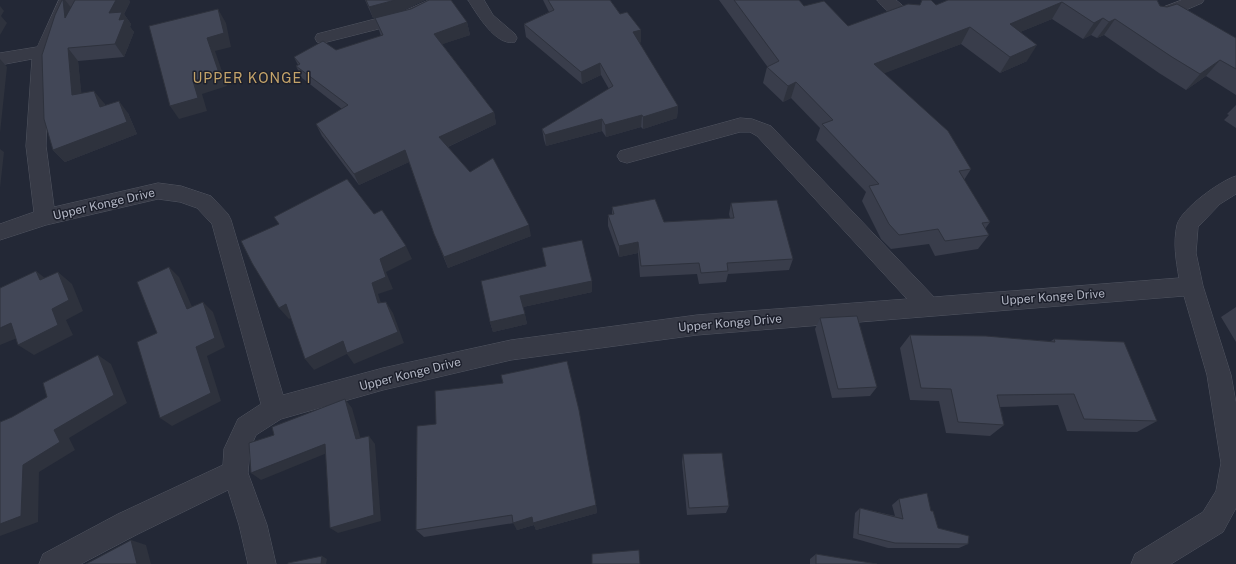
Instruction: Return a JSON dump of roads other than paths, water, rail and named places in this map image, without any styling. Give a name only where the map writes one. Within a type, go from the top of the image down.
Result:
[{"type":"street","name":"Upper Konge Drive","points":[[45,217],[36,146],[40,64],[43,52],[67,0]]},
{"type":"street","points":[[323,38],[408,16],[442,0]]},
{"type":"street","points":[[476,0],[488,18],[509,38]]},
{"type":"street","points":[[885,0],[907,16]]},
{"type":"street","points":[[1154,17],[1196,0]]},
{"type":"street","points":[[0,59],[43,52]]},
{"type":"street","points":[[627,156],[740,125],[752,126],[764,131],[928,307]]},
{"type":"street","points":[[1145,564],[1213,522],[1229,495],[1234,463],[1221,390],[1192,286],[1185,253],[1188,224],[1213,198],[1236,184]]},
{"type":"street","name":"Upper Konge Drive","points":[[0,232],[45,217],[158,192],[181,194],[204,202],[221,220],[275,409]]},
{"type":"street","name":"Upper Konge Drive","points":[[235,473],[237,449],[247,427],[275,409],[383,379],[512,350],[697,325],[1192,286]]},
{"type":"street","points":[[53,564],[128,524],[235,473],[253,525],[262,564]]},
{"type":"district","name":"UPPER KONGE I","points":[[252,78]]}]
